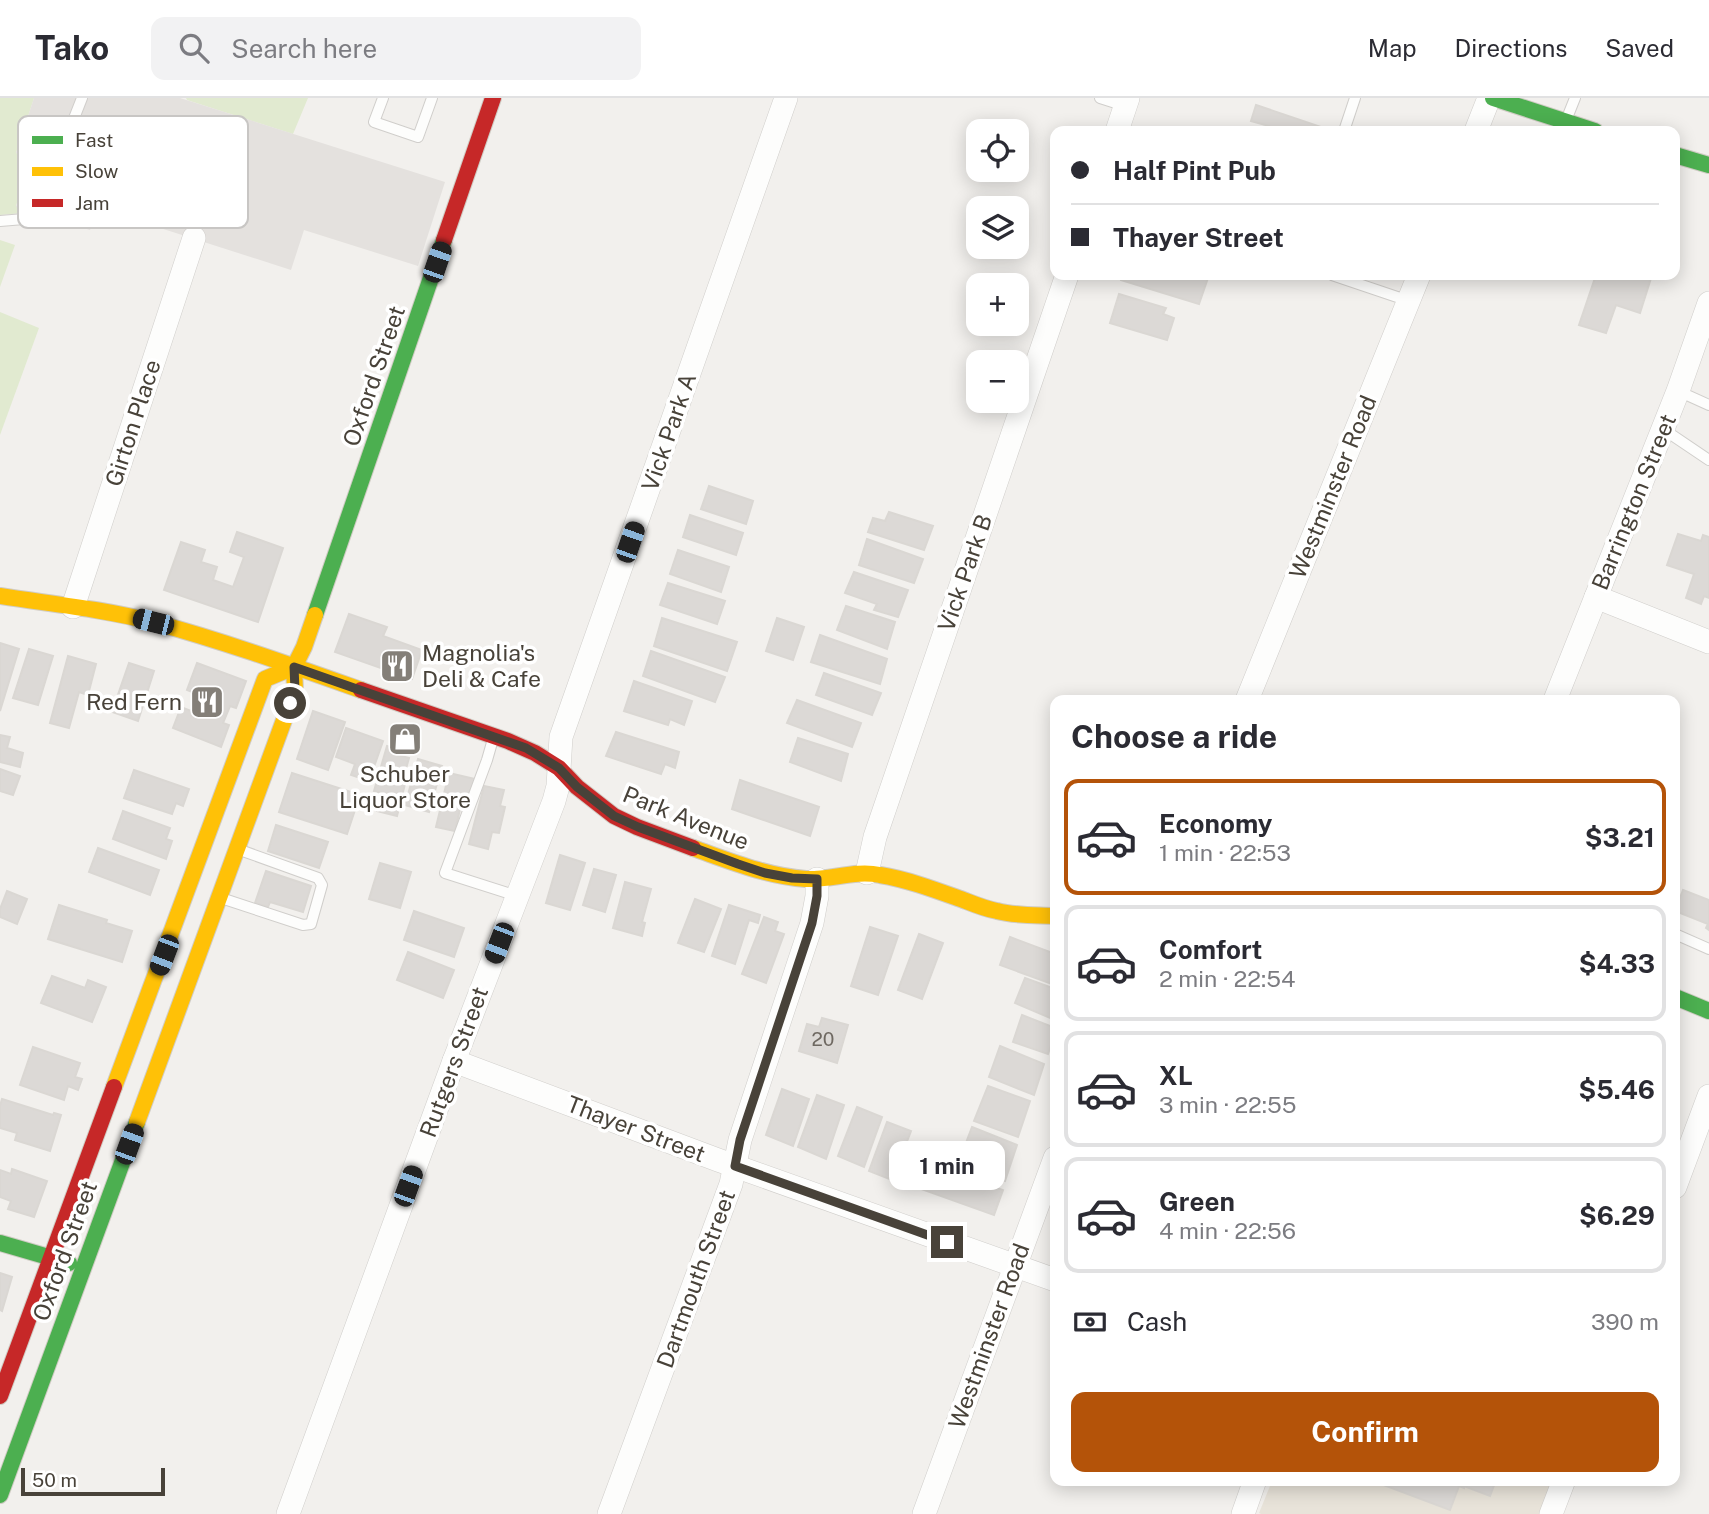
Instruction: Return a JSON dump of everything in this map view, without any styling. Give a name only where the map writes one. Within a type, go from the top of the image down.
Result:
[{"type":"street","name":"Oxford Street","points":[[0,1495],[295,690],[294,667],[304,647],[493,98]]},
{"type":"street","name":"Vick Park A","points":[[559,768],[561,737],[786,98]]},
{"type":"street","points":[[1478,126],[1491,98],[1577,126]]},
{"type":"street","points":[[1118,126],[1127,102]]},
{"type":"street","points":[[1680,156],[1709,165]]},
{"type":"street","name":"Girton Place","points":[[73,607],[194,238]]},
{"type":"street","name":"Vick Park B","points":[[867,873],[874,841],[1066,280]]},
{"type":"street","name":"Westminster Road","points":[[1249,695],[1417,280]]},
{"type":"street","name":"Barrington Street","points":[[1557,695],[1678,391],[1709,303]]},
{"type":"street","name":"Park Avenue","points":[[0,596],[153,622],[494,736],[526,748],[559,768],[593,801],[614,816],[765,873],[817,879],[867,873],[893,877],[995,911],[1050,916]]},
{"type":"street","points":[[1596,597],[1709,642]]},
{"type":"street","name":"Oxford Street","points":[[0,1396],[265,679],[294,667]]},
{"type":"street","name":"Rutgers Street","points":[[288,1514],[454,1061],[554,802],[559,768]]},
{"type":"street","name":"Dartmouth Street","points":[[609,1514],[731,1184],[740,1140],[812,923],[817,879]]},
{"type":"street","points":[[1680,999],[1709,1011]]},
{"type":"street","name":"Thayer Street","points":[[454,1061],[735,1166],[1050,1278]]},
{"type":"street","points":[[1680,1174],[1709,1096]]},
{"type":"street","name":"Westminster Road","points":[[924,1514],[1050,1171]]},
{"type":"street","points":[[0,1243],[84,1267]]},
{"type":"street","points":[[1243,1514],[1253,1486]]},
{"type":"street","points":[[1551,1514],[1562,1486]]},
{"type":"lane","points":[[75,116],[82,98]]},
{"type":"lane","points":[[383,98],[374,122],[418,137],[432,98]]},
{"type":"lane","points":[[1100,98],[1127,102]]},
{"type":"lane","points":[[1345,126],[1355,98]]},
{"type":"lane","points":[[1566,123],[1575,98]]},
{"type":"lane","points":[[0,220],[18,219]]},
{"type":"lane","points":[[1347,280],[1409,301]]},
{"type":"lane","points":[[1678,391],[1709,405]]},
{"type":"lane","points":[[1663,429],[1709,460]]},
{"type":"lane","points":[[494,736],[445,873],[517,896]]},
{"type":"lane","points":[[219,897],[303,925],[311,924],[322,885],[318,878],[236,849]]},
{"type":"lane","points":[[1680,936],[1709,949]]},
{"type":"shaded area","points":[[34,98],[180,98],[237,116],[28,116]]},
{"type":"shaded area","points":[[248,120],[445,182],[418,266],[304,230],[291,270],[160,228],[248,228]]},
{"type":"shaded area","points":[[1270,1486],[1552,1486],[1541,1514],[1259,1513]]},
{"type":"green space","points":[[0,98],[34,98],[28,116],[18,116],[18,213],[0,215]]},
{"type":"green space","points":[[186,98],[308,98],[293,134],[248,120],[248,116],[237,116]]},
{"type":"green space","points":[[0,240],[15,245],[0,287]]},
{"type":"green space","points":[[0,312],[39,328],[0,435]]},
{"type":"building","points":[[1256,105],[1318,126],[1269,126],[1251,121]]},
{"type":"building","points":[[1121,280],[1207,280],[1199,304]]},
{"type":"building","points":[[1594,280],[1650,280],[1640,313],[1616,305],[1606,333],[1579,325]]},
{"type":"building","points":[[1119,294],[1166,308],[1163,314],[1174,318],[1167,340],[1110,323]]},
{"type":"building","points":[[709,486],[753,501],[746,524],[701,509]]},
{"type":"building","points":[[889,512],[933,526],[924,550],[868,532],[873,518],[885,521]]},
{"type":"building","points":[[690,515],[743,533],[736,555],[683,537]]},
{"type":"building","points":[[237,532],[283,548],[258,622],[164,590],[181,542],[205,550],[201,562],[217,567],[213,580],[233,587],[244,557],[230,552]]},
{"type":"building","points":[[1678,534],[1701,541],[1703,535],[1709,537],[1709,598],[1704,596],[1701,604],[1686,598],[1694,574],[1667,565]]},
{"type":"building","points":[[867,539],[923,559],[914,583],[859,565]]},
{"type":"building","points":[[678,550],[729,567],[721,592],[670,574]]},
{"type":"building","points":[[854,572],[908,590],[898,617],[874,610],[877,604],[845,593]]},
{"type":"building","points":[[668,583],[725,601],[717,624],[660,605]]},
{"type":"building","points":[[846,606],[895,622],[887,649],[837,630]]},
{"type":"building","points":[[349,614],[387,627],[383,636],[422,650],[412,679],[335,652]]},
{"type":"building","points":[[662,618],[737,642],[727,671],[654,646]]},
{"type":"building","points":[[777,618],[804,627],[793,660],[766,651]]},
{"type":"building","points":[[820,635],[887,659],[880,684],[811,662]]},
{"type":"building","points":[[0,643],[19,649],[0,711]]},
{"type":"building","points":[[29,649],[53,656],[38,705],[13,698]]},
{"type":"building","points":[[651,651],[725,677],[715,702],[643,676]]},
{"type":"building","points":[[68,656],[96,664],[88,695],[79,692],[69,728],[50,723]]},
{"type":"building","points":[[129,663],[154,671],[138,721],[112,712]]},
{"type":"building","points":[[197,663],[246,681],[236,708],[230,706],[223,723],[229,725],[221,747],[173,728],[181,707],[191,711],[197,694],[187,690]]},
{"type":"building","points":[[824,673],[881,693],[872,715],[816,695]]},
{"type":"building","points":[[634,681],[692,701],[684,725],[670,719],[668,725],[624,711]]},
{"type":"building","points":[[797,700],[861,723],[852,747],[787,723]]},
{"type":"building","points":[[313,711],[345,722],[328,770],[297,759]]},
{"type":"building","points":[[346,728],[383,741],[369,781],[351,775],[355,764],[336,757]]},
{"type":"building","points":[[616,732],[679,752],[675,768],[665,764],[661,774],[606,756]]},
{"type":"building","points":[[0,735],[10,737],[7,748],[23,753],[20,767],[0,762]]},
{"type":"building","points":[[798,738],[848,754],[841,781],[790,762]]},
{"type":"building","points":[[387,746],[399,750],[397,755],[409,758],[397,816],[377,811],[382,793],[374,791]]},
{"type":"building","points":[[418,759],[442,766],[429,812],[405,805]]},
{"type":"building","points":[[0,769],[20,776],[13,795],[0,791]]},
{"type":"building","points":[[134,770],[189,789],[183,806],[176,803],[172,814],[124,798]]},
{"type":"building","points":[[292,773],[360,795],[347,834],[279,812]]},
{"type":"building","points":[[449,773],[475,779],[469,807],[461,805],[455,831],[436,827]]},
{"type":"building","points":[[740,780],[819,807],[810,836],[732,809]]},
{"type":"building","points":[[484,786],[504,790],[500,806],[505,807],[499,833],[492,832],[488,849],[469,844]]},
{"type":"building","points":[[123,811],[170,828],[166,839],[172,841],[166,859],[113,839]]},
{"type":"building","points":[[276,825],[328,842],[319,868],[268,851]]},
{"type":"building","points":[[98,848],[159,870],[150,895],[89,872]]},
{"type":"building","points":[[560,855],[585,863],[570,910],[546,903]]},
{"type":"building","points":[[380,863],[411,872],[400,908],[369,899]]},
{"type":"building","points":[[594,869],[616,875],[605,912],[583,905]]},
{"type":"building","points":[[266,871],[311,886],[303,912],[270,902],[268,907],[255,903]]},
{"type":"building","points":[[625,882],[651,889],[642,922],[645,923],[642,936],[613,928]]},
{"type":"building","points":[[1683,890],[1709,900],[1709,930],[1706,928],[1708,924],[1680,913]]},
{"type":"building","points":[[7,891],[27,899],[17,924],[0,917]]},
{"type":"building","points":[[695,899],[721,909],[704,952],[678,943]]},
{"type":"building","points":[[59,905],[132,931],[122,962],[48,939]]},
{"type":"building","points":[[729,905],[760,915],[758,923],[749,920],[735,964],[712,956]]},
{"type":"building","points":[[414,911],[464,928],[454,957],[404,940]]},
{"type":"building","points":[[764,917],[778,922],[775,931],[784,934],[766,983],[742,974]]},
{"type":"building","points":[[870,927],[898,936],[878,995],[851,986]]},
{"type":"building","points":[[919,934],[943,943],[922,999],[898,990]]},
{"type":"building","points":[[1010,937],[1050,952],[1050,983],[1000,965]]},
{"type":"building","points":[[408,952],[454,970],[443,998],[397,980]]},
{"type":"building","points":[[52,976],[85,988],[88,980],[106,987],[92,1022],[41,1003]]},
{"type":"building","points":[[1025,978],[1050,987],[1050,1018],[1015,1003]]},
{"type":"building","points":[[1022,1015],[1050,1026],[1048,1054],[1013,1042]]},
{"type":"building","points":[[822,1018],[848,1025],[837,1063],[799,1051],[807,1024],[819,1027]]},
{"type":"building","points":[[1000,1046],[1044,1064],[1034,1095],[989,1077]]},
{"type":"building","points":[[33,1047],[80,1063],[75,1077],[82,1079],[78,1090],[68,1086],[64,1100],[20,1085]]},
{"type":"building","points":[[988,1086],[1030,1101],[1018,1137],[974,1121]]},
{"type":"building","points":[[782,1089],[809,1099],[793,1146],[766,1135]]},
{"type":"building","points":[[817,1095],[844,1105],[826,1159],[798,1147]]},
{"type":"building","points":[[2,1099],[61,1115],[50,1151],[15,1140],[17,1133],[0,1128]]},
{"type":"building","points":[[857,1107],[882,1117],[864,1167],[838,1156]]},
{"type":"building","points":[[887,1122],[911,1131],[892,1180],[869,1171]]},
{"type":"building","points":[[972,1127],[1017,1145],[1005,1181],[958,1164]]},
{"type":"building","points":[[915,1160],[1003,1190],[994,1215],[907,1184]]},
{"type":"building","points":[[12,1169],[47,1181],[34,1217],[8,1209],[11,1201],[0,1197],[0,1170],[11,1174]]},
{"type":"building","points":[[0,1273],[12,1277],[2,1311],[0,1310]]},
{"type":"building","points":[[1386,1486],[1459,1486],[1450,1510]]},
{"type":"building","points":[[1464,1486],[1494,1486],[1490,1496]]},
{"type":"traffic: fast","points":[[1493,98],[1580,126]]},
{"type":"traffic: fast","points":[[1680,156],[1709,165]]},
{"type":"traffic: fast","points":[[315,615],[444,240]]},
{"type":"traffic: fast","points":[[1680,999],[1709,1011]]},
{"type":"traffic: fast","points":[[0,1495],[137,1122]]},
{"type":"traffic: fast","points":[[0,1243],[69,1263]]},
{"type":"traffic: slow","points":[[0,596],[134,617],[232,646],[361,690]]},
{"type":"traffic: slow","points":[[137,1122],[295,690],[294,667],[315,615]]},
{"type":"traffic: slow","points":[[114,1087],[265,679],[294,667]]},
{"type":"traffic: slow","points":[[693,848],[777,875],[806,879],[880,875],[924,886],[1004,913],[1050,916]]},
{"type":"traffic: jam","points":[[444,240],[493,98]]},
{"type":"traffic: jam","points":[[361,690],[535,753],[559,768],[577,787],[614,816],[693,848]]},
{"type":"traffic: jam","points":[[0,1396],[114,1087]]},
{"type":"place","name":"Magnolia's Deli & Cafe","points":[[397,666]]},
{"type":"place","name":"Red Fern","points":[[207,702]]},
{"type":"place","name":"Schuber Liquor Store","points":[[405,739]]},
{"type":"route","points":[[290,703],[295,690],[294,667],[526,748],[559,768],[593,801],[614,816],[638,827],[765,873],[817,879],[812,923],[740,1140],[735,1166],[947,1242]]}]
